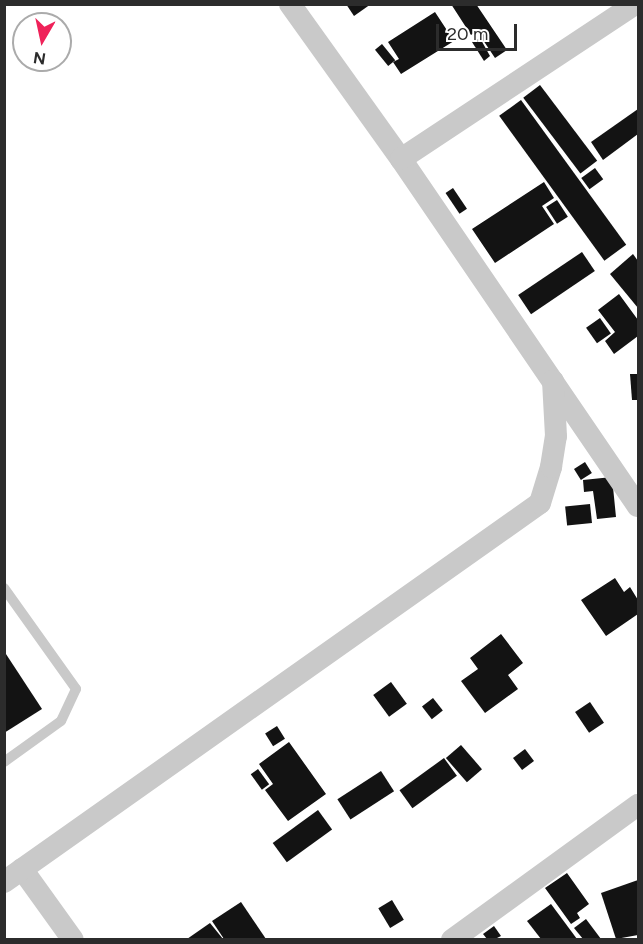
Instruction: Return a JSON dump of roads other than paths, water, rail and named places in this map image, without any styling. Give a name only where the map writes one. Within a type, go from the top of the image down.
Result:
[{"type":"street","points":[[290,4],[402,159],[639,506]]},
{"type":"street","points":[[402,159],[633,9]]},
{"type":"street","points":[[73,939],[13,876],[540,503],[551,467],[556,436],[553,381]]},
{"type":"street","points":[[452,939],[639,805]]},
{"type":"lane","points":[[4,588],[76,689],[62,721],[4,762]]}]
